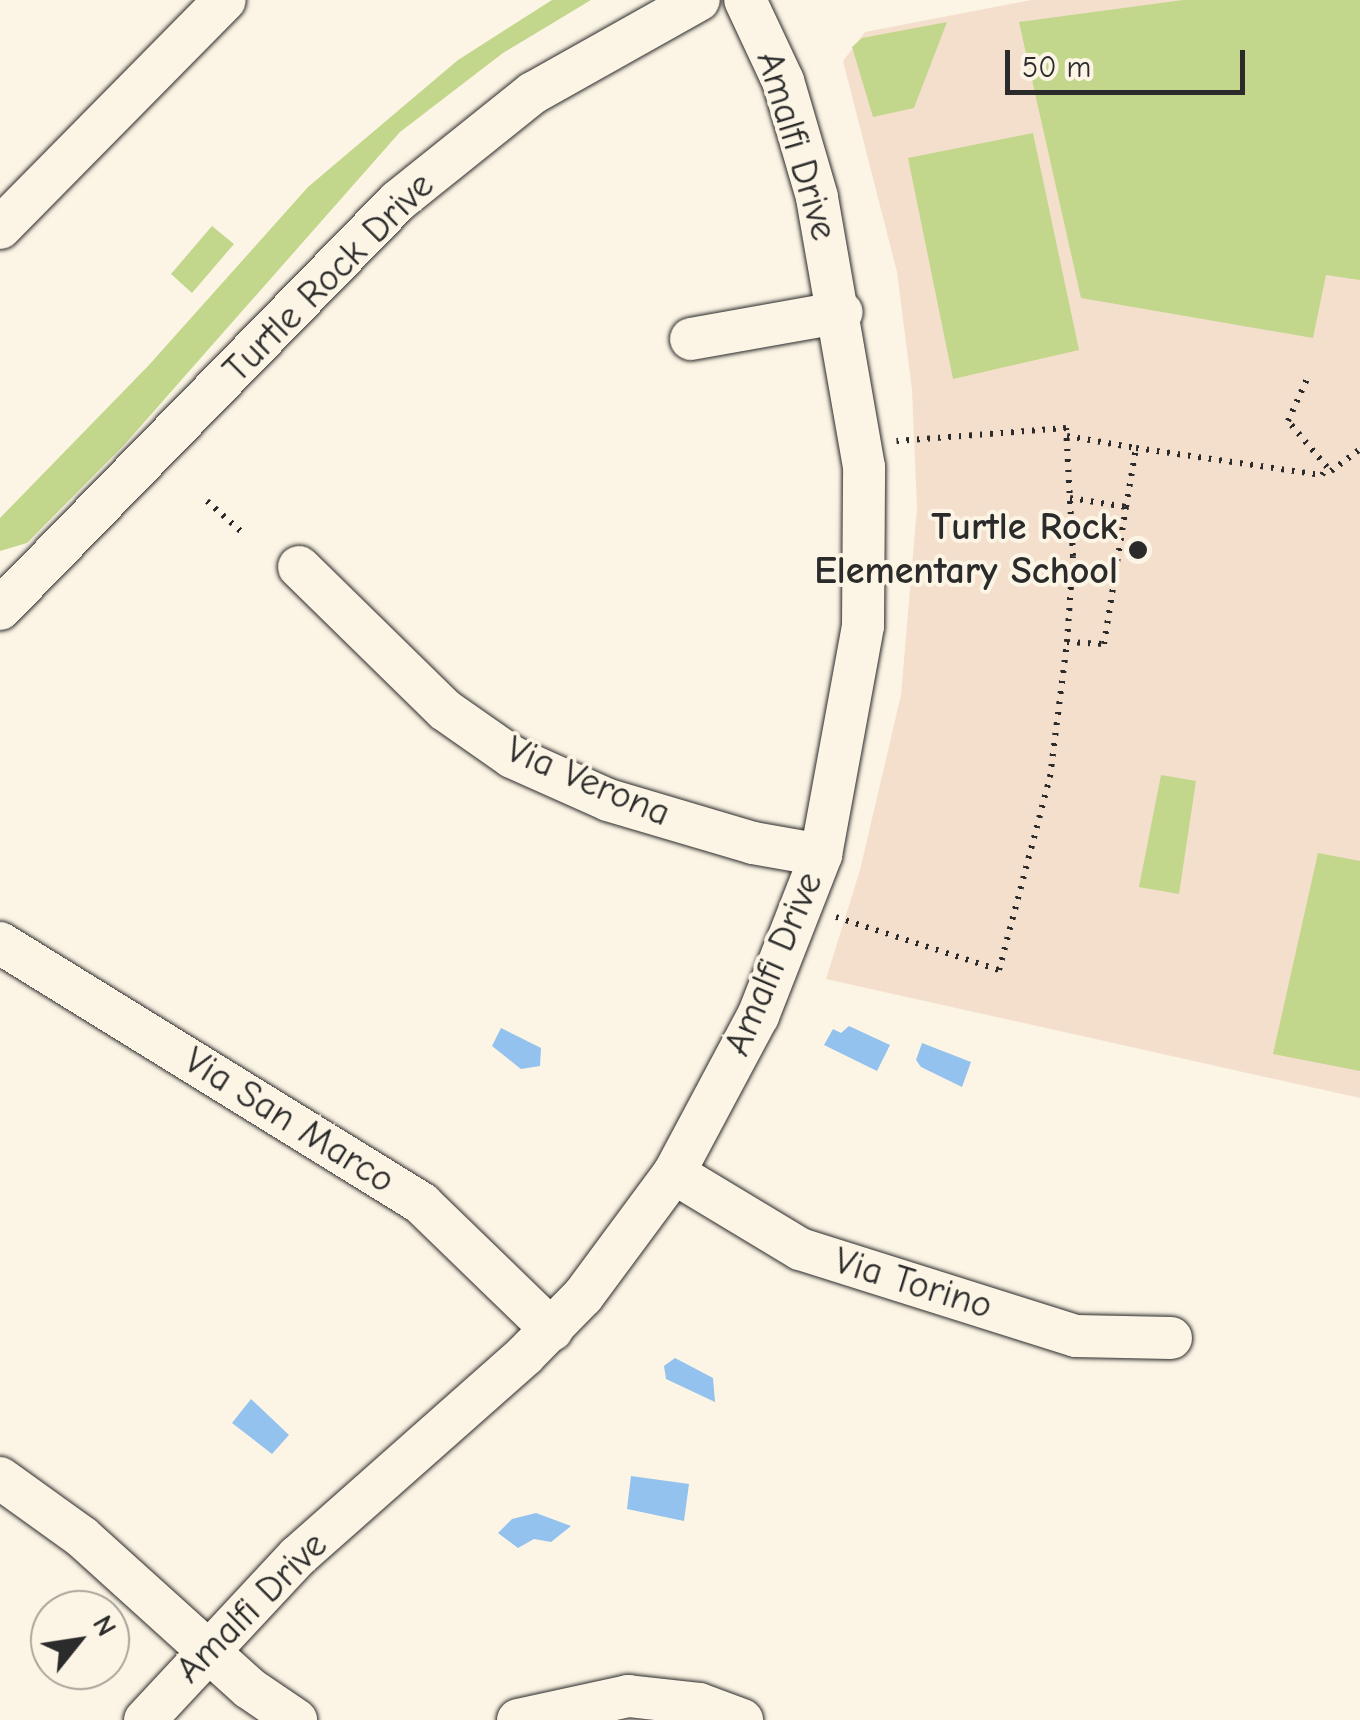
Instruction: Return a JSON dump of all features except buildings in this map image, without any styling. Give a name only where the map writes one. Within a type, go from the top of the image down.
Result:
[{"type":"street","points":[[0,228],[225,0]]},
{"type":"street","name":"Turtle Rock Drive","points":[[0,610],[398,201],[533,94],[699,0]]},
{"type":"street","name":"Amalfi Drive","points":[[145,1720],[205,1650],[298,1556],[552,1330],[674,1173],[758,1016],[821,855],[862,626],[864,467],[842,312],[783,81],[745,0]]},
{"type":"street","points":[[691,339],[842,312]]},
{"type":"street","name":"Via Verona","points":[[298,567],[445,710],[512,757],[608,800],[752,843],[821,855]]},
{"type":"street","name":"Via San Marco","points":[[0,943],[422,1204],[552,1330]]},
{"type":"street","name":"Via Torino","points":[[674,1173],[800,1249],[1076,1336],[1171,1338]]},
{"type":"street","points":[[0,1478],[82,1537],[205,1650],[296,1720]]},
{"type":"street","points":[[518,1720],[628,1696],[699,1704],[742,1720]]},
{"type":"path","points":[[1067,436],[1322,474],[1326,467],[1288,421],[1307,379]]},
{"type":"path","points":[[836,917],[1000,970],[1050,777],[1068,642],[1072,568],[1066,428],[896,441]]},
{"type":"path","points":[[1068,642],[1104,644],[1136,448]]},
{"type":"path","points":[[1331,471],[1360,449]]},
{"type":"path","points":[[1070,498],[1126,507]]},
{"type":"path","points":[[207,501],[245,536]]},
{"type":"path","points":[[1072,568],[1115,574]]},
{"type":"shaded area","name":"Turtle Rock Elementary School","points":[[1031,0],[1360,0],[1360,1098],[826,979],[860,870],[901,695],[917,508],[912,390],[897,272],[843,61],[865,32]]},
{"type":"green space","points":[[552,0],[591,0],[503,53],[400,132],[125,444],[27,543],[0,551],[0,518],[149,365],[308,187],[458,60]]},
{"type":"green space","points":[[1183,0],[1360,0],[1360,280],[1326,275],[1313,338],[1081,298],[1019,22]]},
{"type":"green space","points":[[947,22],[914,108],[873,117],[852,47],[862,38]]},
{"type":"green space","points":[[1033,133],[1079,350],[953,379],[908,158]]},
{"type":"green space","points":[[212,226],[234,244],[192,293],[171,274]]},
{"type":"green space","points":[[1161,775],[1196,781],[1179,894],[1139,887]]},
{"type":"green space","points":[[1318,853],[1360,861],[1360,1071],[1273,1054]]},
{"type":"water","points":[[849,1026],[890,1045],[877,1071],[824,1045],[833,1029],[841,1033]]},
{"type":"water","points":[[501,1028],[541,1048],[540,1066],[521,1069],[492,1046]]},
{"type":"water","points":[[922,1043],[971,1062],[962,1087],[921,1067],[916,1060]]},
{"type":"water","points":[[675,1358],[713,1378],[715,1402],[666,1379],[664,1366]]},
{"type":"water","points":[[251,1399],[289,1435],[272,1454],[232,1423]]},
{"type":"water","points":[[631,1476],[689,1484],[684,1521],[627,1509]]},
{"type":"water","points":[[536,1513],[571,1526],[551,1542],[534,1539],[518,1548],[498,1533],[512,1519]]},
{"type":"place","name":"Turtle Rock Elementary School","points":[[1138,550]]}]
